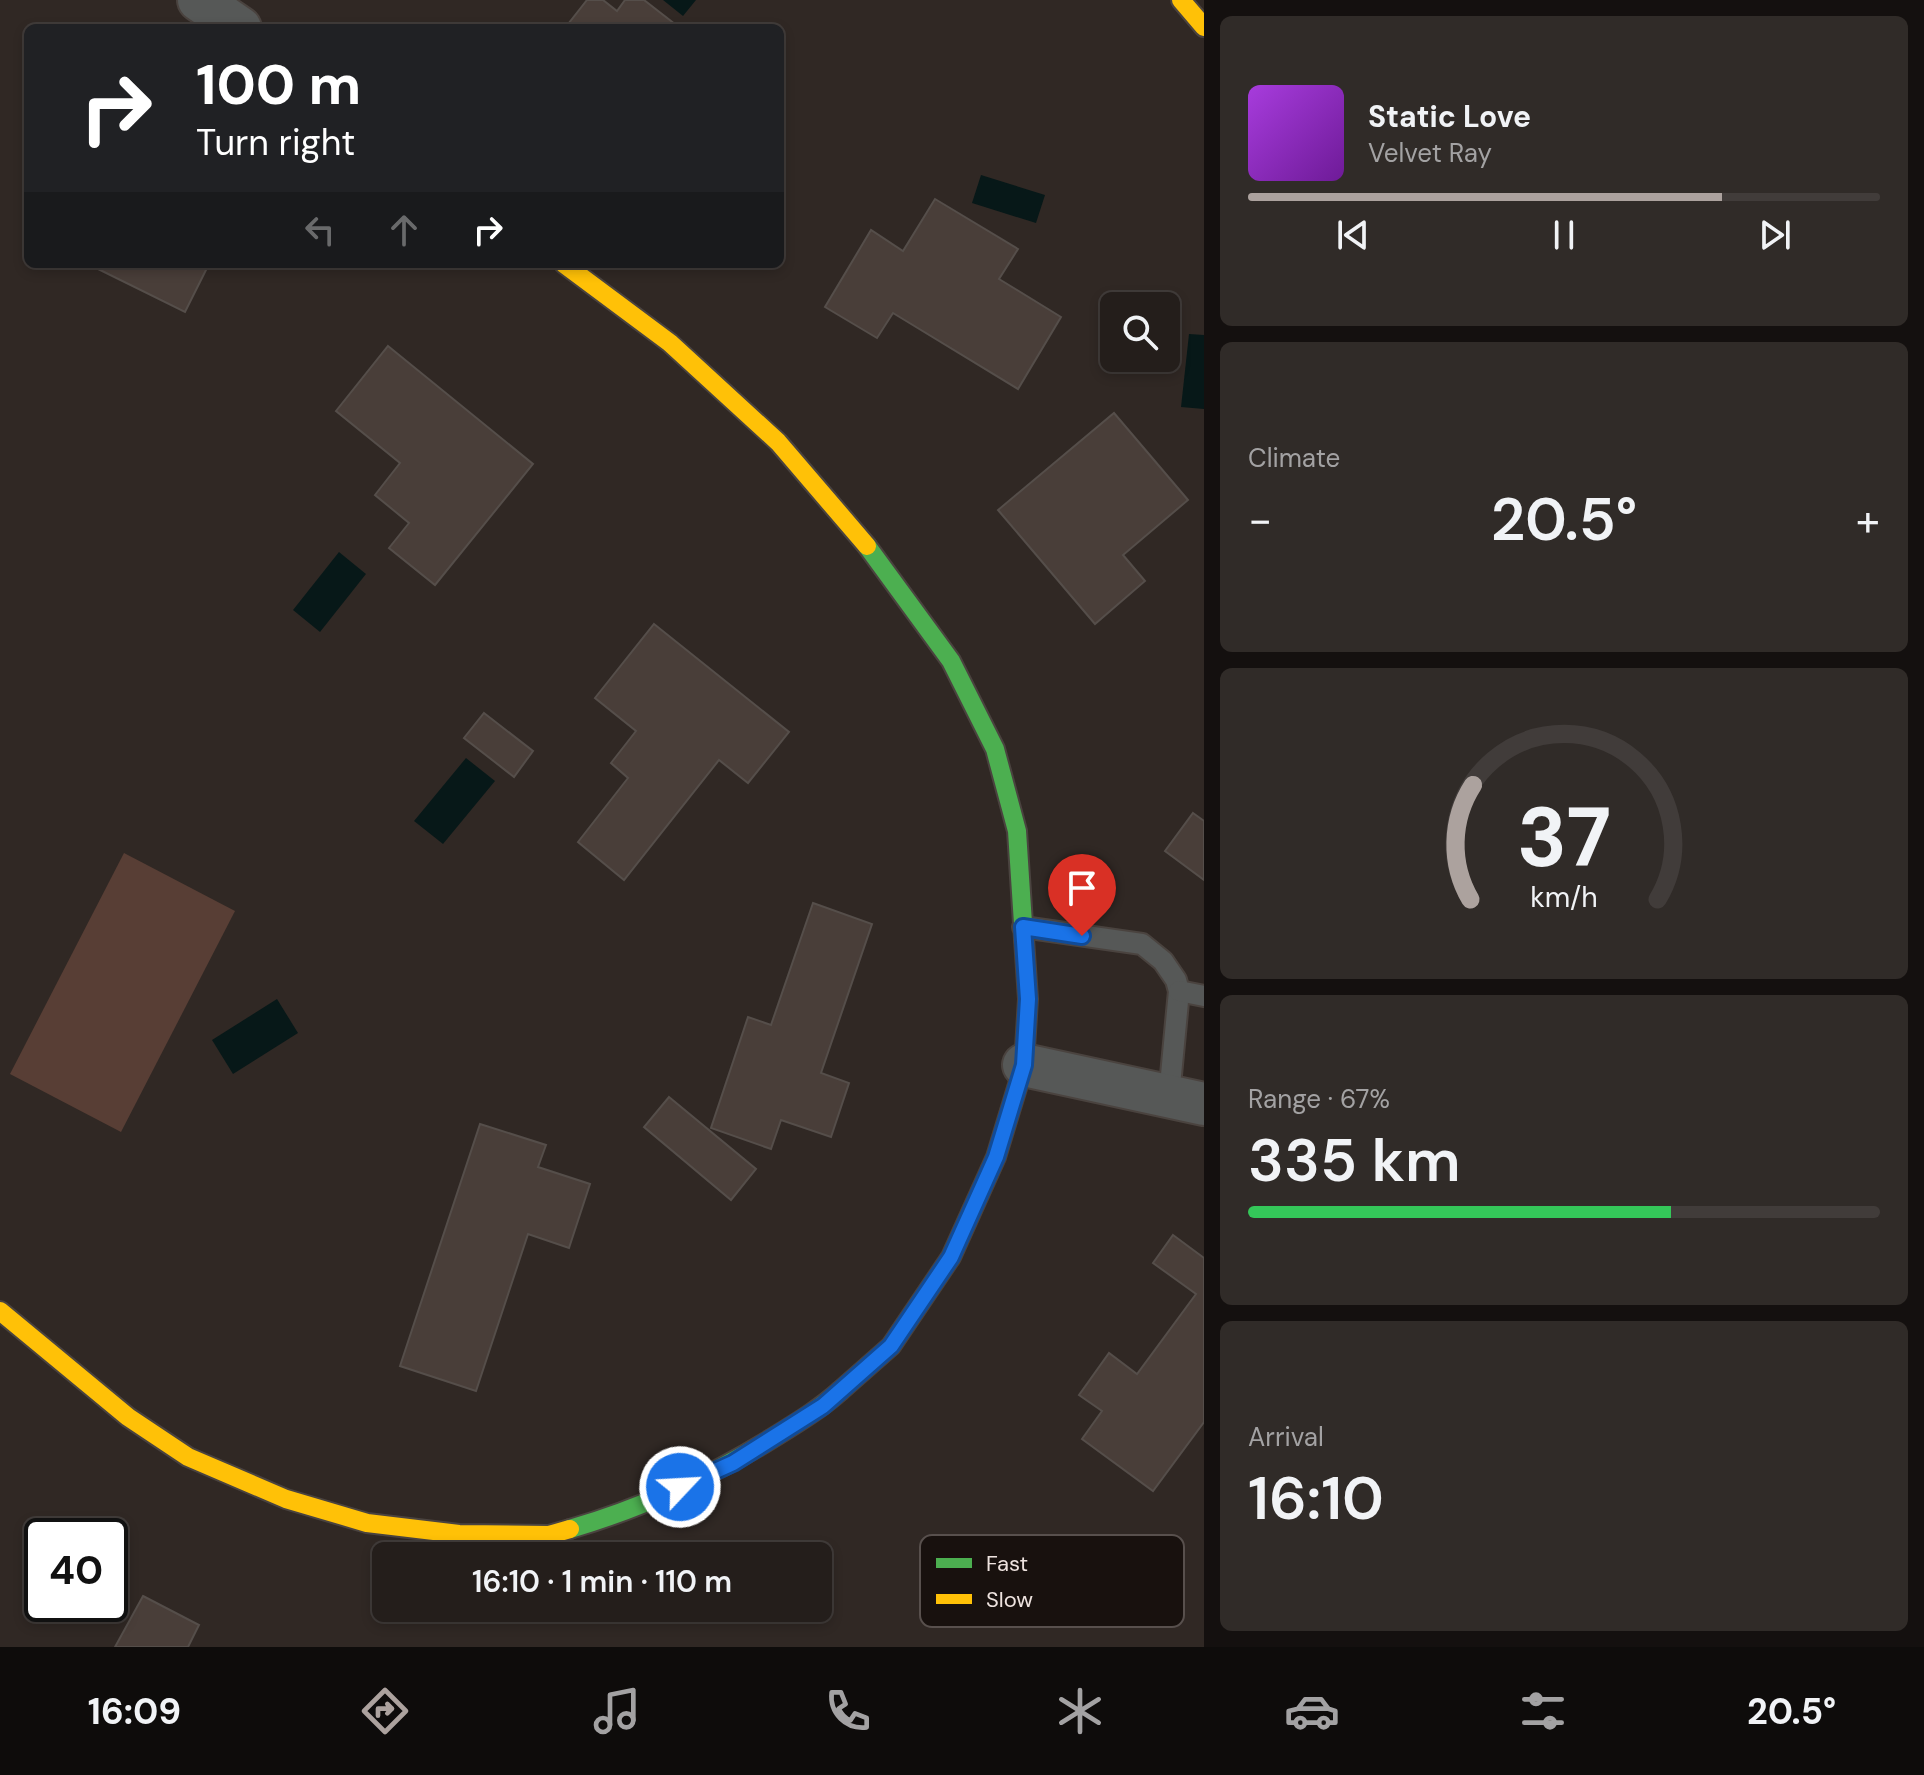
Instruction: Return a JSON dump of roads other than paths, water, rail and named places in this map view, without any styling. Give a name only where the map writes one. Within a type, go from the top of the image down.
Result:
[{"type":"street","points":[[199,0],[234,24]]},
{"type":"street","points":[[1181,0],[1204,27]]},
{"type":"street","points":[[0,1311],[128,1417],[188,1457],[286,1499],[367,1523],[459,1534],[549,1535],[627,1512],[733,1463],[823,1406],[891,1346],[951,1257],[996,1157],[1024,1065],[1028,999],[1017,831],[995,749],[951,661],[862,540],[778,442],[670,343],[569,268]]},
{"type":"street","points":[[1024,1065],[1186,1100]]},
{"type":"lane","points":[[1023,927],[1142,944],[1163,961],[1176,980],[1179,991],[1186,1100]]},
{"type":"lane","points":[[1179,991],[1204,996]]}]
